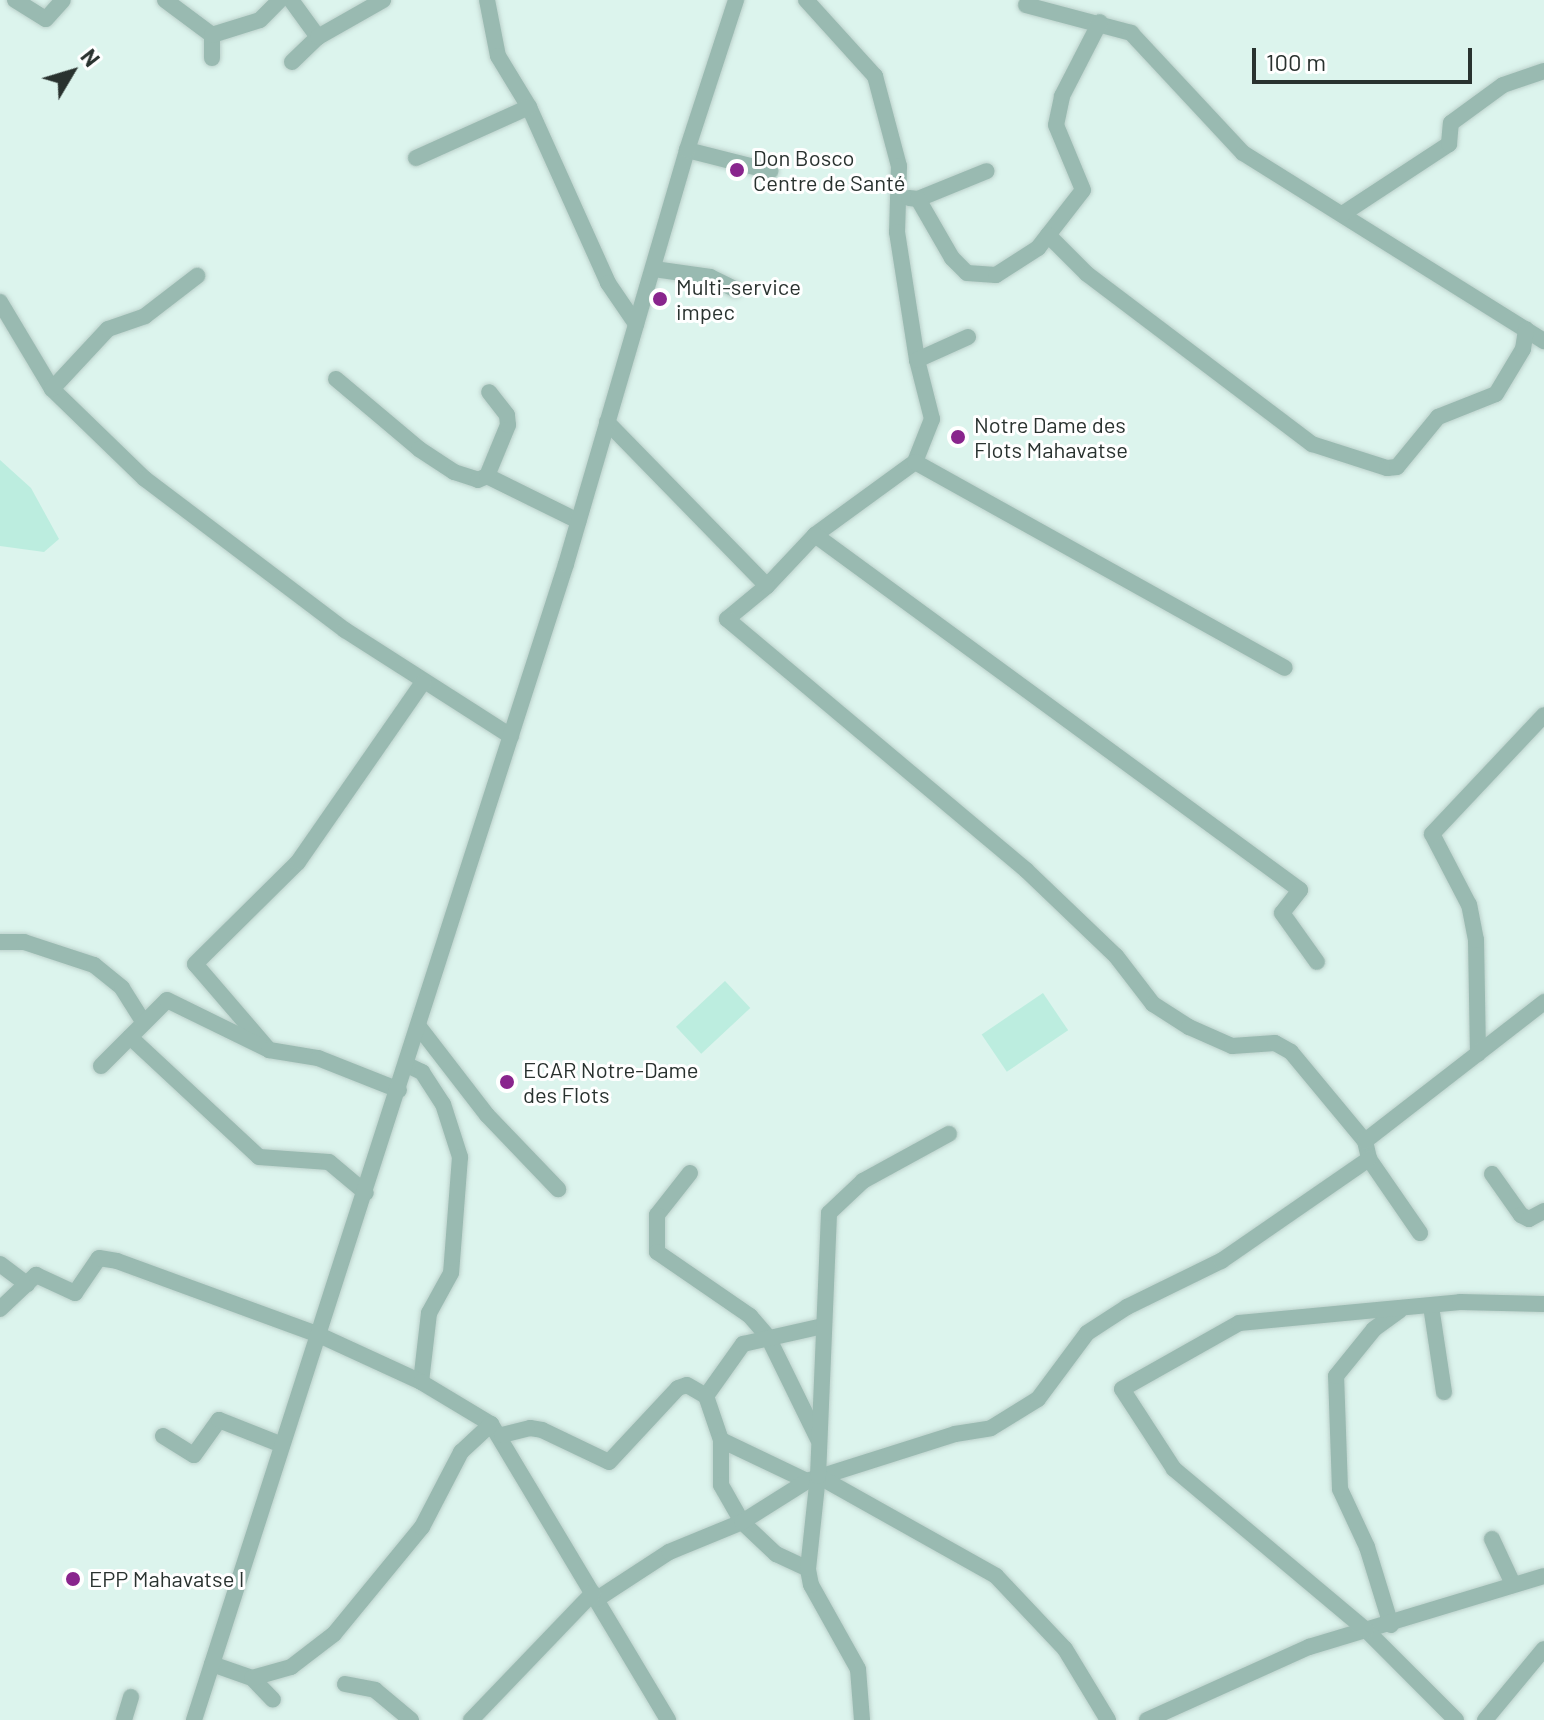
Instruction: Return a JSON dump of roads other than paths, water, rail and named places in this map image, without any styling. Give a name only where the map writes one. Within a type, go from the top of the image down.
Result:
[{"type":"street","points":[[15,0],[46,19],[63,0]]},
{"type":"street","points":[[165,0],[212,35]]},
{"type":"street","points":[[212,35],[260,20],[280,0]]},
{"type":"street","points":[[291,0],[318,37]]},
{"type":"street","points":[[292,62],[318,37],[383,0]]},
{"type":"street","points":[[487,0],[490,36],[529,107],[608,283],[636,324]]},
{"type":"street","points":[[194,1720],[511,736],[654,269],[687,150],[736,0]]},
{"type":"street","points":[[806,0],[875,76],[899,166],[897,232],[917,360],[932,419],[915,462],[815,535],[767,586],[727,619],[1026,870],[1116,956],[1153,1004],[1189,1027],[1232,1046],[1275,1043],[1291,1052],[1365,1141],[1369,1159],[1420,1233]]},
{"type":"street","points":[[1026,5],[1100,22],[1131,33],[1243,153],[1344,213],[1544,341]]},
{"type":"street","points":[[918,199],[952,258],[967,273],[996,275],[1038,248],[1083,190],[1056,125],[1062,96],[1100,22]]},
{"type":"street","points":[[212,35],[212,58]]},
{"type":"street","points":[[1344,213],[1449,144],[1451,123],[1503,85],[1544,71]]},
{"type":"street","points":[[416,158],[529,107]]},
{"type":"street","points":[[687,150],[770,171]]},
{"type":"street","points":[[900,196],[918,199],[987,171]]},
{"type":"street","points":[[1048,235],[1087,274],[1312,444],[1387,468],[1397,467],[1438,417],[1496,394],[1523,349],[1526,329]]},
{"type":"street","points":[[654,269],[710,277],[735,289]]},
{"type":"street","points":[[52,389],[108,329],[145,316],[197,276]]},
{"type":"street","points":[[0,302],[52,389],[93,434],[267,575],[423,682],[511,736]]},
{"type":"street","points":[[917,360],[968,337]]},
{"type":"street","points":[[336,379],[442,464],[465,477],[487,476],[578,521]]},
{"type":"street","points":[[487,476],[508,425],[507,415],[489,392]]},
{"type":"street","points":[[607,422],[767,586]]},
{"type":"street","points":[[915,462],[1285,668]]},
{"type":"street","points":[[815,535],[1300,890],[1282,913],[1317,962]]},
{"type":"street","points":[[269,1050],[195,964],[298,862],[423,682]]},
{"type":"street","points":[[1478,1054],[1476,940],[1469,905],[1432,834],[1544,715]]},
{"type":"street","points":[[0,942],[24,942],[94,965],[122,988],[144,1023]]},
{"type":"street","points":[[101,1066],[167,1000],[174,1000],[269,1050],[318,1058],[399,1090]]},
{"type":"street","points":[[1365,1141],[1544,1002]]},
{"type":"street","points":[[419,1027],[497,1126],[558,1189]]},
{"type":"street","points":[[130,1037],[259,1157],[329,1162],[366,1193]]},
{"type":"street","points":[[407,1065],[422,1072],[443,1104],[460,1157],[451,1273],[429,1313],[421,1382]]},
{"type":"street","points":[[862,1720],[858,1669],[811,1585],[808,1569],[812,1478],[819,1441],[829,1213],[863,1181],[949,1134]]},
{"type":"street","points":[[471,1720],[595,1596],[669,1552],[742,1522],[812,1478],[1010,1419],[1038,1399],[1087,1333],[1127,1307],[1221,1261],[1369,1159]]},
{"type":"street","points":[[690,1173],[657,1215],[657,1252],[689,1279],[722,1294],[768,1337],[819,1441]]},
{"type":"street","points":[[1492,1174],[1521,1215],[1529,1219],[1544,1211]]},
{"type":"street","points":[[0,1309],[36,1275],[75,1293],[99,1258],[117,1261],[319,1335],[421,1382],[496,1430],[668,1720]]},
{"type":"street","points":[[0,1264],[27,1284]]},
{"type":"street","points":[[1456,1720],[1366,1630],[1174,1469],[1122,1389],[1239,1323],[1431,1306],[1544,1304]]},
{"type":"street","points":[[1431,1306],[1444,1392]]},
{"type":"street","points":[[1391,1625],[1367,1547],[1340,1489],[1336,1376],[1374,1329],[1401,1310]]},
{"type":"street","points":[[706,1396],[733,1352],[768,1337],[823,1326]]},
{"type":"street","points":[[252,1678],[291,1667],[334,1634],[422,1527],[461,1452],[496,1430],[530,1428],[542,1430],[609,1462],[678,1388],[687,1385],[706,1396],[721,1440],[721,1485],[742,1522],[776,1554],[808,1569]]},
{"type":"street","points":[[163,1436],[194,1455],[219,1420],[282,1445]]},
{"type":"street","points":[[721,1440],[812,1478],[996,1576],[1065,1649],[1108,1720]]},
{"type":"street","points":[[1492,1539],[1513,1584]]},
{"type":"street","points":[[1147,1720],[1309,1647],[1391,1625],[1544,1576]]},
{"type":"street","points":[[1485,1720],[1544,1649]]},
{"type":"street","points":[[212,1664],[252,1678],[273,1700]]},
{"type":"street","points":[[345,1684],[375,1690],[411,1720]]},
{"type":"street","points":[[124,1720],[131,1697]]},
{"type":"place","name":"Don Bosco Centre de Santé","points":[[737,170]]},
{"type":"place","name":"Multi-service impec","points":[[660,299]]},
{"type":"place","name":"Notre Dame des Flots Mahavatse","points":[[958,437]]},
{"type":"place","name":"ECAR Notre-Dame des Flots","points":[[507,1082]]},
{"type":"place","name":"EPP Mahavatse I","points":[[73,1579]]}]
